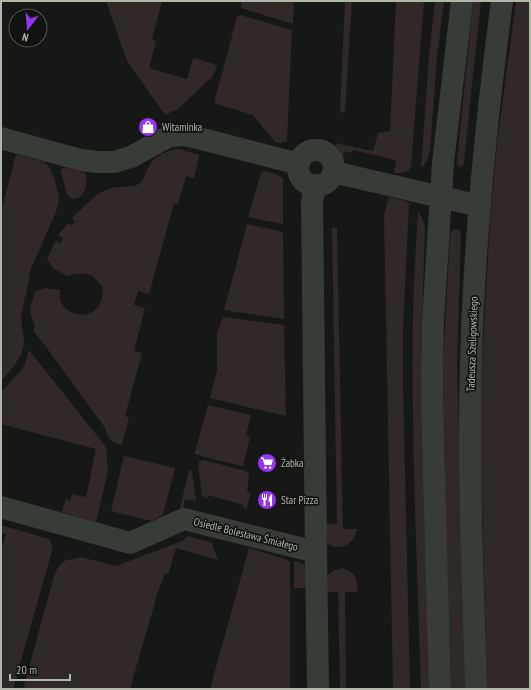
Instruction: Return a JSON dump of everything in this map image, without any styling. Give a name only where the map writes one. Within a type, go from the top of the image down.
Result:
[{"type":"street","points":[[440,689],[432,371],[440,197],[462,1]]},
{"type":"street","name":"Tadeusza Szeligowskiego","points":[[476,689],[470,403],[473,317],[480,206],[502,1]]},
{"type":"street","points":[[1,138],[81,160],[114,162],[132,157],[169,136],[184,135],[299,164]]},
{"type":"street","points":[[313,150],[328,154],[332,161],[333,172],[331,178],[326,182],[315,186],[306,182],[301,177],[299,164],[301,158],[313,150]]},
{"type":"street","points":[[333,172],[480,206]]},
{"type":"street","points":[[315,186],[312,202],[318,689]]},
{"type":"street","name":"Osiedle Bolesława Śmiałego","points":[[1,507],[130,543],[184,519],[316,552]]},
{"type":"shaded area","points":[[106,1],[162,1],[152,39],[156,41],[149,68],[187,79],[193,58],[217,65],[213,76],[178,109],[165,115],[127,61]]},
{"type":"shaded area","points":[[242,1],[294,1],[293,24],[241,8]]},
{"type":"shaded area","points":[[345,1],[352,1],[344,113],[341,112],[340,109]]},
{"type":"shaded area","points":[[396,1],[424,1],[411,166],[409,171],[400,173],[394,173],[396,160],[353,150],[351,153],[345,151],[341,162],[336,151],[336,143],[373,151],[378,133],[390,131]]},
{"type":"shaded area","points":[[435,1],[444,1],[437,57],[430,151],[427,161],[421,168],[429,57]]},
{"type":"shaded area","points":[[473,1],[481,1],[464,164],[461,167],[458,166],[457,161]]},
{"type":"shaded area","points":[[516,1],[530,1],[530,689],[487,689],[481,460],[481,386],[490,218],[497,144]]},
{"type":"shaded area","points":[[240,15],[292,30],[287,141],[284,143],[275,142],[253,115],[214,103],[237,17]]},
{"type":"shaded area","points":[[179,149],[199,155],[194,178],[186,176],[178,204],[174,203],[149,294],[138,291],[134,305],[145,308],[134,351],[142,353],[125,416],[129,418],[122,445],[110,440],[105,428],[33,331],[35,325],[30,312],[31,305],[35,292],[45,288],[60,290],[61,300],[64,307],[71,312],[86,314],[94,311],[99,305],[103,295],[100,284],[93,277],[86,274],[75,274],[68,276],[54,269],[47,259],[56,240],[60,244],[63,238],[58,235],[68,223],[72,226],[75,222],[72,218],[100,193],[111,188],[139,184],[153,160],[165,152]]},
{"type":"shaded area","points":[[16,154],[44,162],[48,166],[56,184],[59,200],[56,212],[30,271],[22,317],[24,341],[22,352],[16,363],[1,381],[1,212]]},
{"type":"shaded area","points":[[63,168],[85,173],[85,190],[77,198],[73,199],[67,195],[61,171]]},
{"type":"shaded area","points":[[265,171],[283,178],[283,224],[248,217],[261,173]]},
{"type":"shaded area","points":[[389,197],[406,201],[409,204],[403,329],[403,386],[410,689],[393,689],[384,215]]},
{"type":"shaded area","points":[[418,211],[425,228],[421,351],[430,689],[421,689],[415,500],[413,311]]},
{"type":"shaded area","points":[[247,224],[283,232],[284,319],[224,310]]},
{"type":"shaded area","points":[[332,228],[337,228],[343,529],[357,529],[352,540],[348,544],[338,547],[328,544],[325,539],[323,523],[337,524]]},
{"type":"shaded area","points":[[456,229],[460,231],[461,236],[457,363],[466,689],[451,689],[445,505],[443,362],[450,235],[452,230]]},
{"type":"shaded area","points":[[223,317],[284,325],[286,416],[210,398],[217,371],[217,333]]},
{"type":"shaded area","points":[[29,350],[106,447],[108,471],[96,522],[62,512],[66,498],[70,501],[72,494],[86,497],[96,449],[1,424],[1,392],[24,367]]},
{"type":"shaded area","points":[[208,405],[251,415],[246,435],[250,437],[243,466],[195,454]]},
{"type":"shaded area","points":[[124,456],[175,468],[163,515],[151,521],[111,511]]},
{"type":"shaded area","points":[[204,460],[246,471],[249,474],[247,492],[251,493],[246,511],[243,505],[208,495],[207,499],[202,496],[198,464],[200,461]]},
{"type":"shaded area","points":[[189,470],[192,471],[196,501],[185,499],[182,513],[180,508]]},
{"type":"shaded area","points":[[1,525],[49,539],[53,547],[13,689],[1,689],[1,552],[6,534],[1,532]]},
{"type":"shaded area","points":[[188,536],[212,543],[218,560],[176,548],[169,573],[165,573],[157,595],[130,689],[23,689],[54,576],[57,569],[64,561],[81,557],[116,566],[182,541]]},
{"type":"shaded area","points":[[249,548],[290,561],[290,689],[210,689]]},
{"type":"shaded area","points":[[296,561],[307,565],[308,588],[294,588],[294,562]]},
{"type":"shaded area","points":[[342,568],[350,571],[355,577],[358,592],[345,592],[346,689],[340,689],[338,592],[324,592],[327,575]]},
{"type":"place","name":"Witaminka","points":[[148,127]]},
{"type":"place","name":"Żabka","points":[[267,463]]},
{"type":"place","name":"Star Pizza","points":[[267,500]]}]
